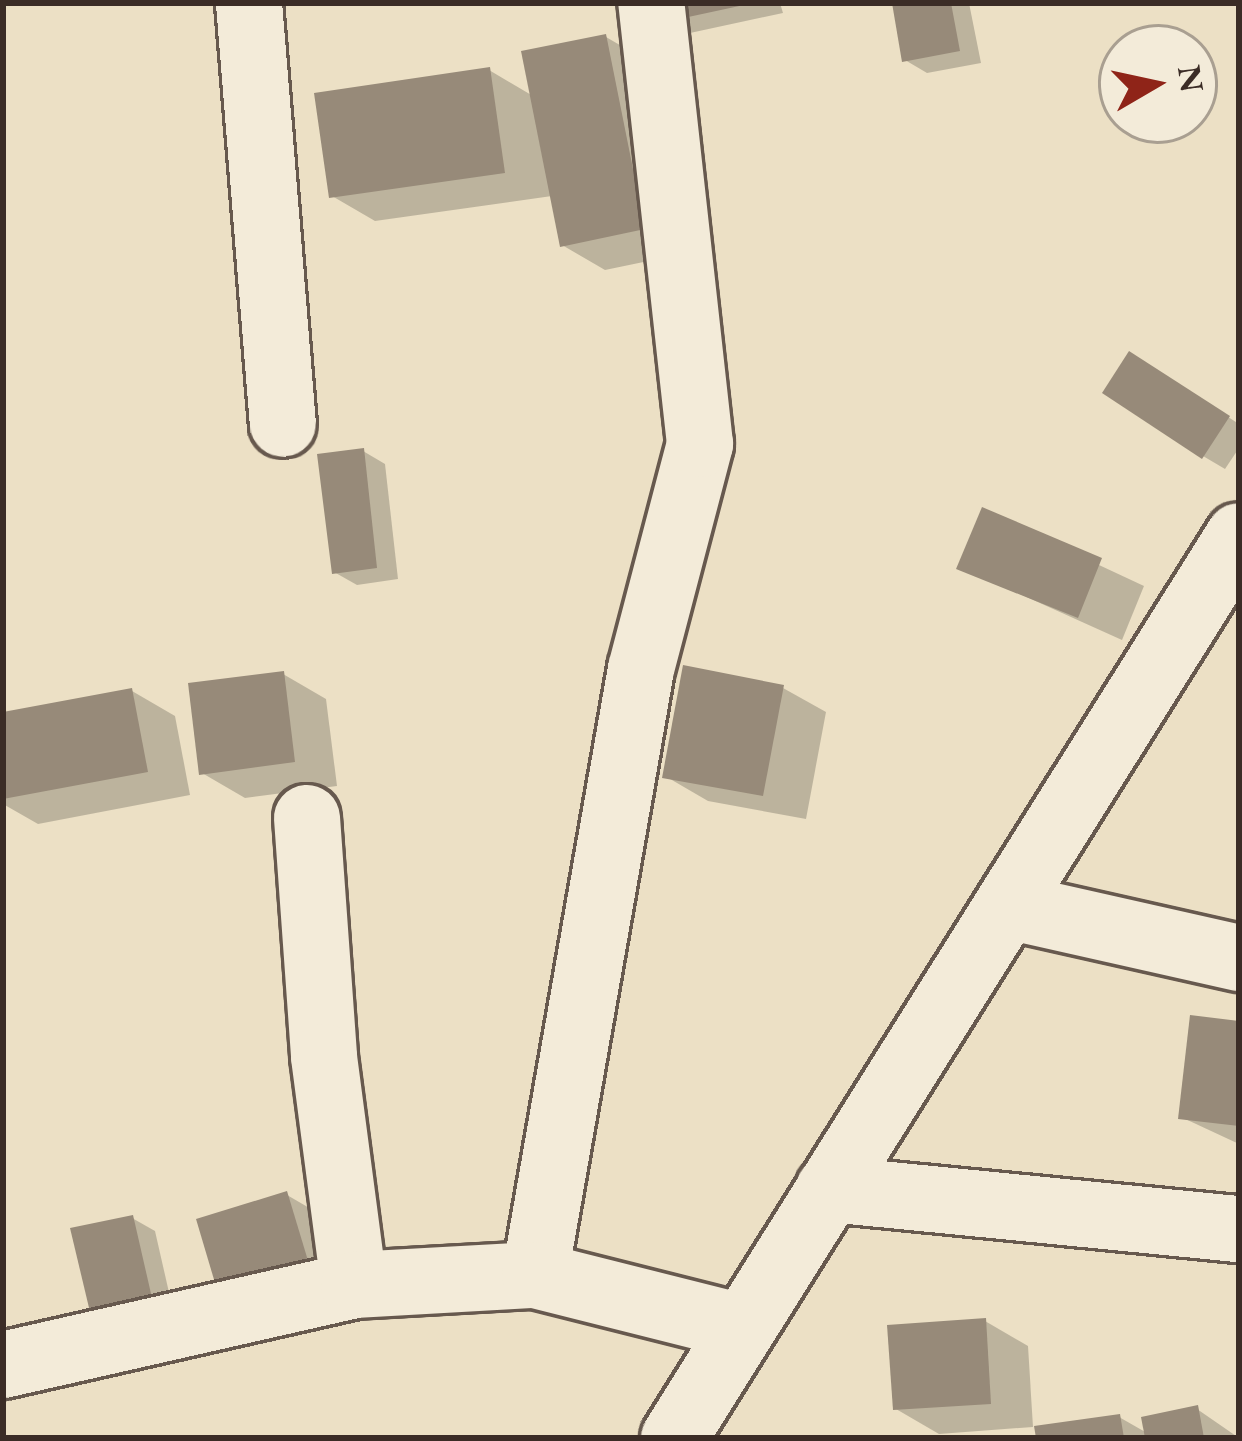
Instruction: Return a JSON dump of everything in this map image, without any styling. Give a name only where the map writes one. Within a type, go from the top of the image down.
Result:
[{"type":"street","points":[[249,3],[283,424]]},
{"type":"street","points":[[535,1275],[641,669],[700,444],[651,3]]},
{"type":"street","points":[[674,1438],[738,1326],[829,1190],[1239,536]]},
{"type":"street","points":[[307,818],[324,1058],[354,1285]]},
{"type":"street","points":[[1008,906],[1239,958]]},
{"type":"street","points":[[829,1190],[1239,1229]]},
{"type":"street","points":[[3,1364],[354,1285],[535,1275],[738,1326]]},
{"type":"building","points":[[661,3],[744,3],[744,5],[665,22]]},
{"type":"building","points":[[892,3],[951,3],[960,51],[902,62]]},
{"type":"building","points":[[606,34],[645,229],[560,247],[521,51]]},
{"type":"building","points":[[490,67],[505,173],[329,198],[314,93]]},
{"type":"building","points":[[1129,351],[1230,416],[1202,459],[1102,393]]},
{"type":"building","points":[[364,448],[377,568],[332,574],[317,454]]},
{"type":"building","points":[[982,507],[1102,558],[1078,618],[956,569]]},
{"type":"building","points":[[683,665],[784,685],[763,796],[662,778]]},
{"type":"building","points":[[284,671],[295,762],[199,775],[188,683]]},
{"type":"building","points":[[132,688],[148,772],[3,799],[3,712]]},
{"type":"building","points":[[1190,1015],[1239,1021],[1239,1126],[1178,1119]]},
{"type":"building","points":[[287,1191],[309,1264],[218,1293],[196,1219]]},
{"type":"building","points":[[133,1215],[152,1298],[90,1312],[70,1228]]},
{"type":"building","points":[[986,1318],[991,1404],[893,1410],[887,1325]]},
{"type":"building","points":[[1198,1405],[1204,1438],[1145,1438],[1141,1417]]},
{"type":"building","points":[[1120,1414],[1124,1438],[1036,1438],[1034,1426]]}]
